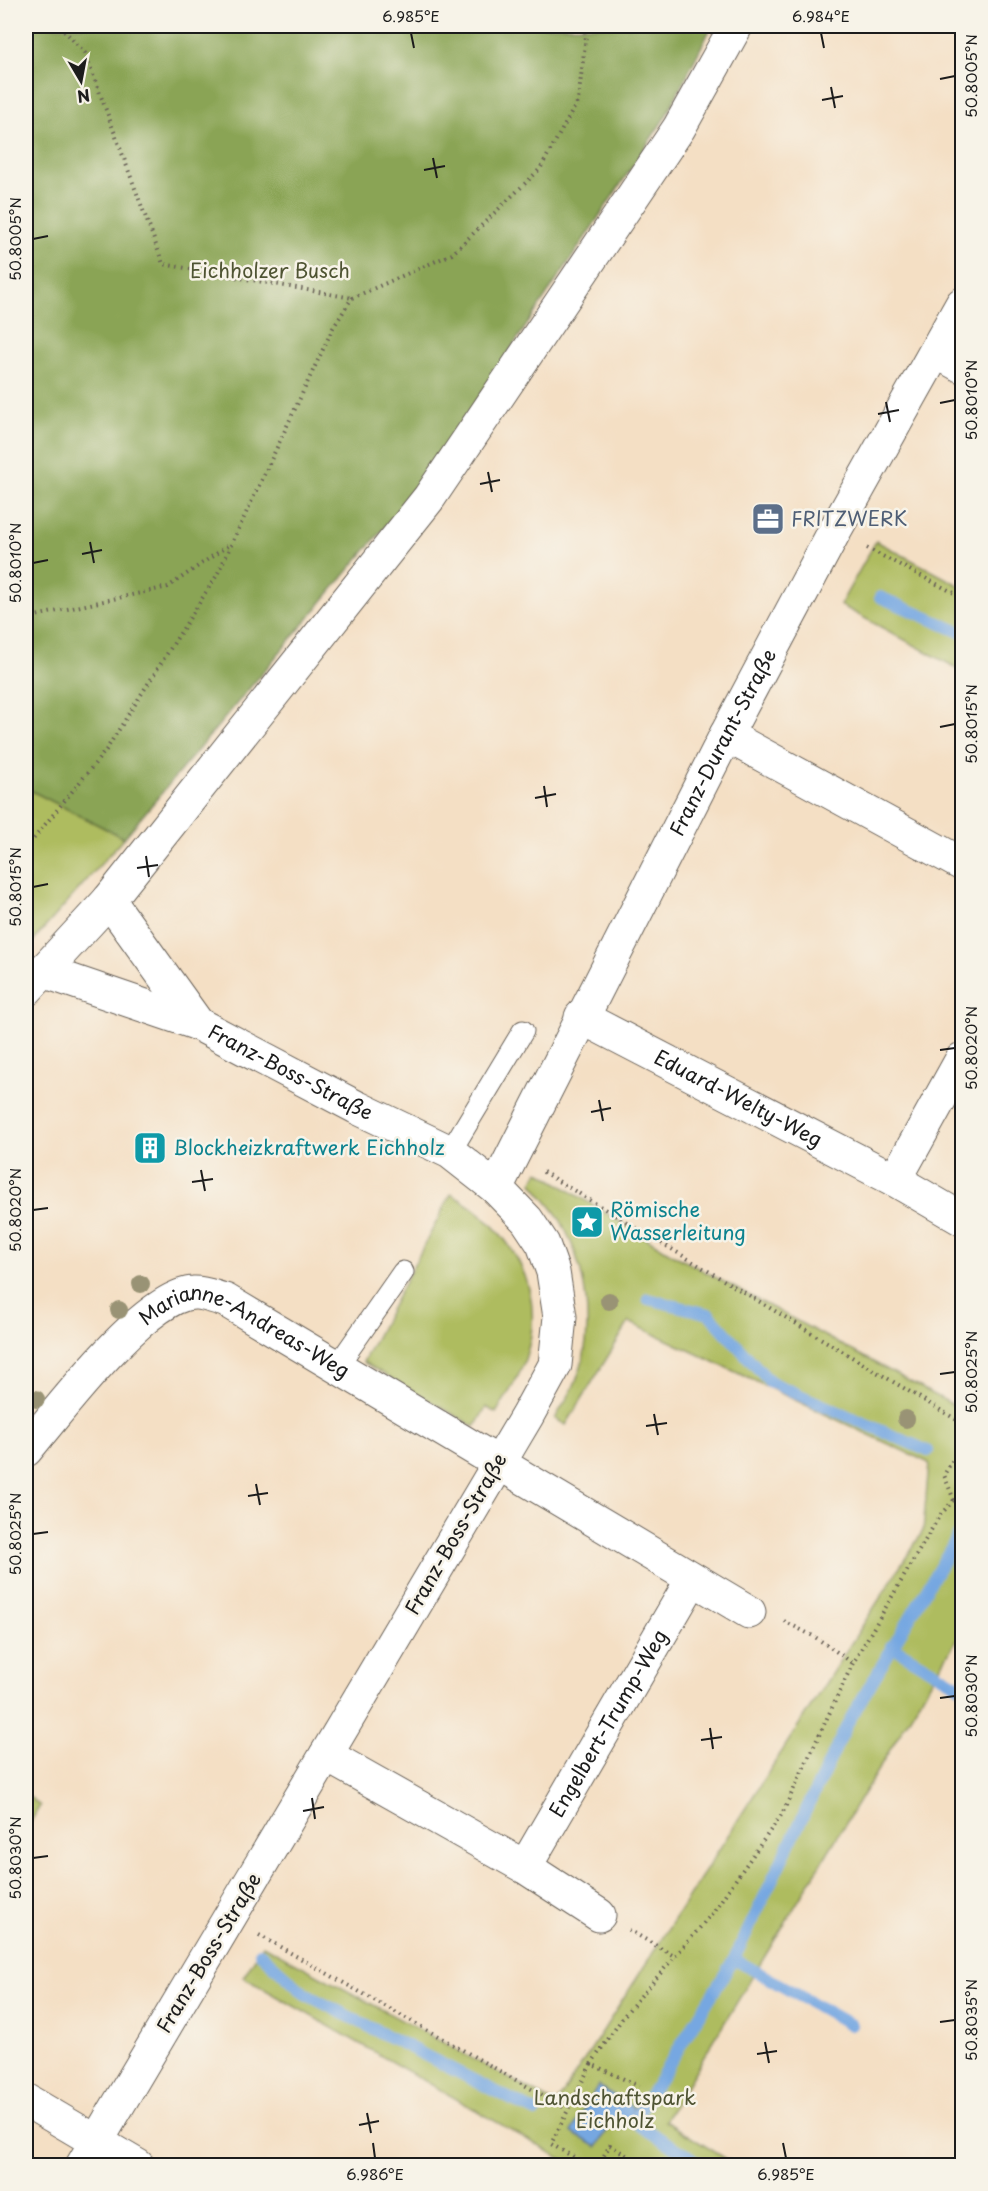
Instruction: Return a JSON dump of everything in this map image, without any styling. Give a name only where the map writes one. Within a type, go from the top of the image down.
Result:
[{"type":"street","points":[[34,980],[109,900],[429,498],[678,128],[736,26]]},
{"type":"street","name":"Franz-Durant-Straße","points":[[496,1188],[726,735],[834,532],[950,359],[963,304]]},
{"type":"street","points":[[726,735],[963,864]]},
{"type":"street","name":"Franz-Boss-Straße","points":[[109,900],[198,1024]]},
{"type":"street","name":"Franz-Boss-Straße","points":[[34,980],[198,1024],[346,1102],[450,1152],[496,1188],[527,1220],[543,1244],[553,1272],[560,1317],[555,1365],[230,1919],[89,2153]]},
{"type":"street","name":"Eduard-Welty-Weg","points":[[582,1017],[895,1180],[963,1219]]},
{"type":"street","points":[[895,1180],[963,1059]]},
{"type":"street","name":"Marianne-Andreas-Weg","points":[[26,1450],[124,1336],[156,1307],[193,1292],[225,1300],[338,1365],[498,1463]]},
{"type":"street","points":[[498,1463],[692,1580],[764,1615]]},
{"type":"street","name":"Engelbert-Trump-Weg","points":[[525,1867],[692,1580]]},
{"type":"street","points":[[326,1755],[525,1867],[612,1921]]},
{"type":"street","points":[[26,2100],[89,2153],[138,2166]]},
{"type":"lane","points":[[450,1152],[523,1031]]},
{"type":"lane","points":[[338,1365],[403,1272]]},
{"type":"path","points":[[60,26],[85,53],[163,264],[352,298]]},
{"type":"path","points":[[26,848],[106,750],[217,575],[333,328],[352,298],[452,254],[540,170],[578,101],[586,36],[584,26]]},
{"type":"path","points":[[834,532],[963,597]]},
{"type":"path","points":[[26,618],[168,587],[232,542]]},
{"type":"path","points":[[512,1153],[963,1422]]},
{"type":"path","points":[[954,1500],[944,1475],[963,1444]]},
{"type":"path","points":[[589,2166],[551,2144],[591,2064],[626,2013],[710,1916],[782,1814],[853,1663],[940,1515],[954,1500],[963,1499]]},
{"type":"path","points":[[764,1615],[815,1637],[853,1663]]},
{"type":"path","points":[[230,1919],[567,2109]]},
{"type":"path","points":[[612,1921],[676,1957]]},
{"type":"path","points":[[591,2064],[639,2086]]},
{"type":"path","points":[[598,2166],[610,2145],[644,2166]]},
{"type":"path","points":[[571,2166],[576,2158]]},
{"type":"green space","name":"Eichholzer Busch","points":[[26,26],[712,26],[666,116],[421,484],[124,838],[26,788]]},
{"type":"green space","points":[[876,541],[962,587],[962,671],[840,605]]},
{"type":"green space","points":[[26,788],[124,838],[26,949]]},
{"type":"green space","name":"Landschaftspark Eichholz","points":[[538,1171],[672,1254],[957,1407],[962,1399],[962,1631],[665,2121],[736,2165],[572,2165],[243,1977],[263,1945],[556,2104],[923,1531],[929,1463],[629,1322],[566,1425],[555,1419],[573,1388],[582,1364],[586,1344],[586,1302],[583,1281],[571,1241],[559,1218],[532,1183]]},
{"type":"green space","points":[[451,1194],[491,1224],[506,1242],[519,1262],[532,1306],[532,1331],[526,1356],[513,1386],[496,1413],[486,1407],[475,1427],[363,1362]]},
{"type":"green space","points":[[26,1794],[40,1806],[26,1830]]},
{"type":"water","points":[[598,2086],[635,2108],[623,2129],[612,2122],[597,2147],[571,2132]]},
{"type":"waterway","points":[[880,597],[962,633]]},
{"type":"waterway","points":[[648,1299],[709,1314],[770,1382],[928,1451]]},
{"type":"waterway","points":[[634,2121],[734,1959],[849,1721],[962,1529]]},
{"type":"waterway","points":[[891,1646],[962,1688]]},
{"type":"waterway","points":[[260,1953],[305,1994],[536,2112]]},
{"type":"waterway","points":[[734,1959],[851,2025]]},
{"type":"waterway","points":[[627,2118],[705,2166]]},
{"type":"place","name":"FRITZWERK","points":[[768,519]]},
{"type":"place","name":"Blockheizkraftwerk Eichholz","points":[[150,1148]]},
{"type":"place","name":"Römische Wasserleitung","points":[[587,1222]]}]
